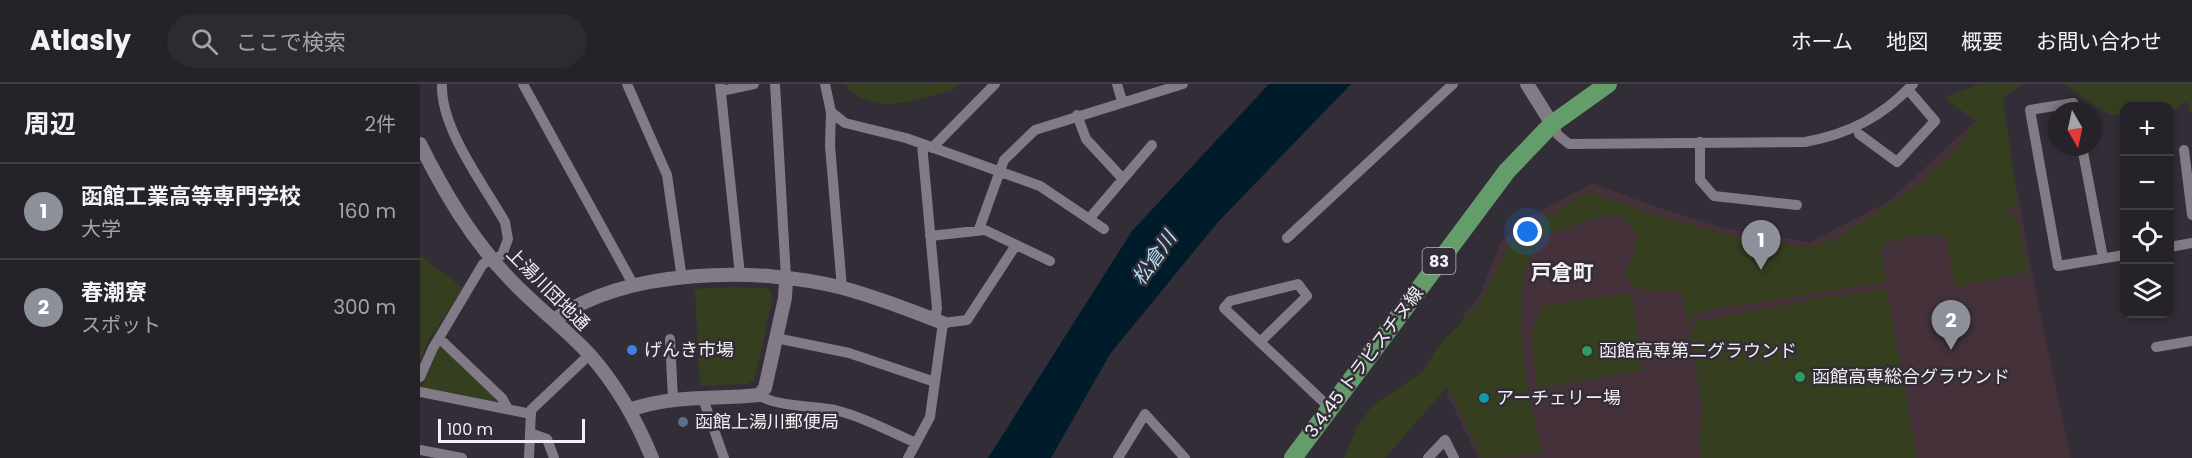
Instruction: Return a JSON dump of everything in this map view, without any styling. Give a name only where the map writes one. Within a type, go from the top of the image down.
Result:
[{"type":"main road","name":"3.4.45 トラピスチヌ線","points":[[1293,458],[1491,190],[1552,124],[1608,84]]},
{"type":"street","points":[[420,377],[439,338],[483,264],[502,255],[506,249],[507,227],[451,127],[443,102],[442,84]]},
{"type":"street","points":[[523,84],[634,286]]},
{"type":"street","points":[[627,84],[667,175],[682,279]]},
{"type":"street","points":[[740,275],[720,87],[754,84]]},
{"type":"street","points":[[759,395],[765,388],[786,278],[775,84]]},
{"type":"street","points":[[825,84],[831,112],[830,146],[842,288]]},
{"type":"street","points":[[908,458],[930,417],[935,382],[939,321],[930,236],[933,144],[995,84]]},
{"type":"street","points":[[1117,84],[1122,101]]},
{"type":"street","points":[[979,230],[1001,167],[1035,130],[1164,87],[1184,84]]},
{"type":"street","points":[[1287,238],[1453,84]]},
{"type":"street","points":[[1527,84],[1558,135],[1569,144],[1805,142],[1838,135],[1879,116],[1912,89],[1935,121],[1898,162],[1859,134]]},
{"type":"street","points":[[2048,107],[2030,110],[2058,266],[2120,256]]},
{"type":"street","points":[[831,112],[844,123],[857,128],[933,144],[1001,167],[1040,186],[1104,229]]},
{"type":"street","points":[[1077,115],[1086,139],[1122,178]]},
{"type":"street","points":[[1700,142],[1700,180],[1714,196],[1797,205]]},
{"type":"street","name":"上湯川団地通","points":[[420,144],[454,205],[492,259],[589,355],[629,410],[652,458]]},
{"type":"street","points":[[1089,219],[1152,145]]},
{"type":"street","points":[[2184,150],[2190,183],[2192,215]]},
{"type":"street","points":[[2084,156],[2103,258]]},
{"type":"street","points":[[930,236],[979,230],[1050,261]]},
{"type":"street","points":[[2174,246],[2192,243]]},
{"type":"street","points":[[554,320],[572,306],[634,286],[682,279],[740,275],[786,278],[842,288],[939,321],[967,320],[1016,245]]},
{"type":"street","points":[[1260,342],[1307,296],[1298,284],[1230,301],[1224,308],[1260,342],[1330,408]]},
{"type":"street","points":[[439,338],[502,398],[508,409]]},
{"type":"street","points":[[776,338],[858,355],[935,382]]},
{"type":"street","points":[[670,339],[673,399]]},
{"type":"street","points":[[2156,347],[2192,341]]},
{"type":"street","points":[[529,458],[531,410],[589,355]]},
{"type":"street","points":[[420,392],[531,414]]},
{"type":"street","points":[[629,410],[673,399],[759,395],[768,402],[805,405],[856,417],[916,443]]},
{"type":"street","points":[[702,396],[724,458]]},
{"type":"street","points":[[1118,458],[1144,414],[1185,458]]},
{"type":"street","points":[[530,433],[547,439],[554,458]]},
{"type":"street","points":[[1428,458],[1445,440],[1454,458]]},
{"type":"street","points":[[420,450],[462,458]]},
{"type":"shaded area","points":[[2000,98],[2037,298],[2071,458],[1478,458],[1447,394],[1464,314],[1479,297],[1501,242],[1521,222],[1592,183],[1665,210],[1724,228],[1810,242],[1888,202]]},
{"type":"green space","points":[[844,84],[961,84],[953,90],[924,98],[895,104],[881,104],[855,95]]},
{"type":"green space","points":[[1980,84],[2022,84],[2003,98],[2017,197],[2015,205],[2002,216],[2017,214],[2028,272],[1955,287],[1945,235],[1909,236],[1881,245],[1886,282],[1710,310],[1695,315],[1688,324],[1681,291],[1649,291],[1629,281],[1625,274],[1634,254],[1637,237],[1625,218],[1599,217],[1543,238],[1529,259],[1523,283],[1521,312],[1525,373],[1530,403],[1543,449],[1523,456],[1481,458],[1451,391],[1446,388],[1385,458],[1344,458],[1357,427],[1373,405],[1421,373],[1438,347],[1482,299],[1513,236],[1588,192],[1665,218],[1735,237],[1809,247],[1836,239],[1914,187],[1952,154],[1977,121],[1949,102],[1947,96]]},
{"type":"green space","points":[[2063,84],[2192,84],[2192,113],[2188,111],[2190,104],[2185,102],[2174,110],[2174,102],[2120,102],[2120,114],[2118,115],[2102,111],[2102,102],[2088,102]]},
{"type":"green space","points":[[420,255],[463,288],[427,343],[420,362]]},
{"type":"green space","points":[[768,288],[773,296],[755,379],[748,384],[700,386],[695,289]]},
{"type":"green space","name":"函館高専総合グラウンド","points":[[1887,289],[1917,458],[1702,458],[1699,441],[1703,414],[1690,333],[1695,322],[1820,298]]},
{"type":"green space","name":"函館高専第二グラウンド","points":[[1631,293],[1643,370],[1537,389],[1531,332],[1544,305]]},
{"type":"green space","points":[[440,345],[498,399],[497,403],[421,388]]},
{"type":"water","name":"松倉川","points":[[1269,84],[1351,84],[1218,222],[1110,354],[1051,458],[988,458],[1132,231]]},
{"type":"place","name":"函館工業高等専門学校","points":[[1761,270]]},
{"type":"place","name":"げんき市場","points":[[632,350]]},
{"type":"place","name":"春潮寮","points":[[1951,350]]},
{"type":"place","name":"函館高専第二グラウンド","points":[[1587,351]]},
{"type":"place","name":"函館高専総合グラウンド","points":[[1800,377]]},
{"type":"place","name":"アーチェリー場","points":[[1484,398]]},
{"type":"place","name":"函館上湯川郵便局","points":[[683,422]]},
{"type":"district","name":"戸倉町","points":[[1562,273]]}]
